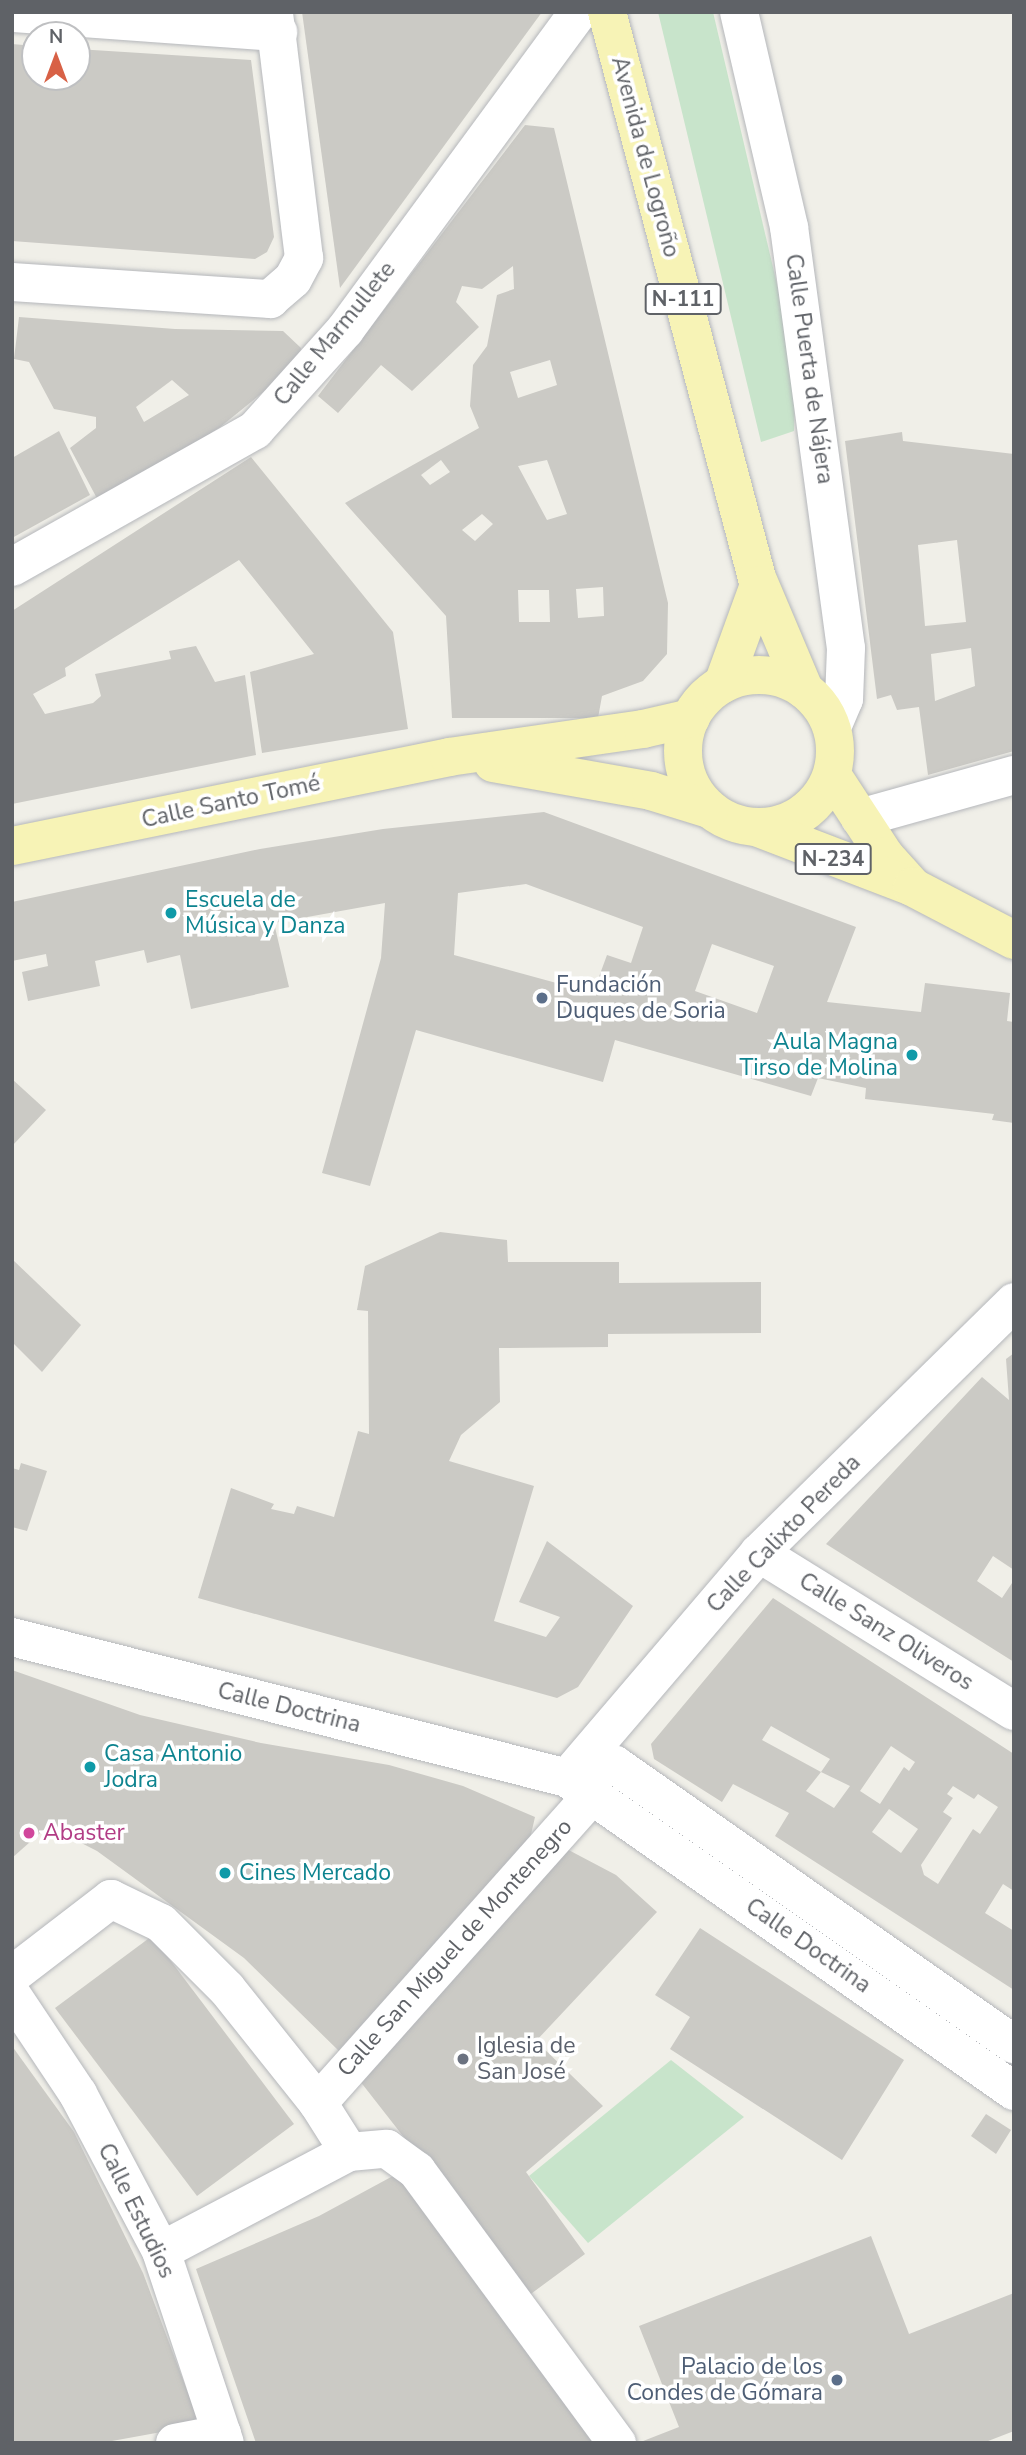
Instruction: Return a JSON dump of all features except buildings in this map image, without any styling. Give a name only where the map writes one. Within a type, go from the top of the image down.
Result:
[{"type":"main road","name":"Avenida de Logroño","points":[[607,12],[759,585],[804,689]]},
{"type":"main road","points":[[723,684],[759,585]]},
{"type":"main road","points":[[765,675],[804,689],[821,706],[832,727],[836,751],[832,775],[807,812],[781,824],[756,827],[731,822],[709,809],[693,789],[684,766],[684,741],[691,718],[704,698],[723,684],[765,675]]},
{"type":"main road","name":"Calle Santo Tomé","points":[[12,846],[449,757],[643,729],[691,718]]},
{"type":"main road","name":"Calle Santo Tomé","points":[[449,757],[548,769],[651,791],[709,809]]},
{"type":"main road","name":"N-234","points":[[832,775],[860,818],[912,887]]},
{"type":"main road","name":"N-234","points":[[756,827],[912,887],[1014,940]]},
{"type":"street","name":"Calle Marmullete","points":[[12,567],[255,430],[345,330],[579,12]]},
{"type":"street","name":"Calle Puerta de Nájera","points":[[739,12],[789,227],[844,634],[844,699],[832,727]]},
{"type":"street","points":[[12,13],[276,22],[304,258],[293,279],[270,299],[12,282]]},
{"type":"street","points":[[860,818],[1014,775]]},
{"type":"street","name":"Calle Calixto Pereda","points":[[580,1786],[759,1553],[1014,1302]]},
{"type":"street","name":"Calle Sanz Oliveros","points":[[759,1553],[1014,1711]]},
{"type":"street","name":"Calle Doctrina","points":[[12,1637],[580,1786],[1014,2091]]},
{"type":"street","name":"Calle Doctrina","points":[[580,1786],[615,1765],[1014,2044]]},
{"type":"street","name":"Calle San Miguel de Montenegro","points":[[318,2103],[580,1786]]},
{"type":"street","points":[[12,1975],[111,1899],[161,1923],[227,1989],[318,2103],[349,2152]]},
{"type":"street","name":"Calle Estudios","points":[[12,1995],[78,2094],[161,2251],[223,2438]]},
{"type":"street","points":[[161,2251],[349,2152],[387,2149],[417,2171],[617,2443]]},
{"type":"street","points":[[176,2443],[223,2438]]},
{"type":"green space","points":[[658,12],[713,12],[796,365],[794,431],[761,442]]},
{"type":"green space","points":[[671,2060],[744,2117],[588,2243],[529,2176]]},
{"type":"place","name":"Escuela de Música y Danza","points":[[171,913]]},
{"type":"place","name":"Fundación Duques de Soria","points":[[542,998]]},
{"type":"place","name":"Aula Magna Tirso de Molina","points":[[912,1055]]},
{"type":"place","name":"Casa Antonio Jodra","points":[[90,1767]]},
{"type":"place","name":"Abaster","points":[[29,1833]]},
{"type":"place","name":"Cines Mercado","points":[[225,1873]]},
{"type":"place","name":"Iglesia de San José","points":[[463,2059]]},
{"type":"place","name":"Palacio de los Condes de Gómara","points":[[837,2380]]}]
